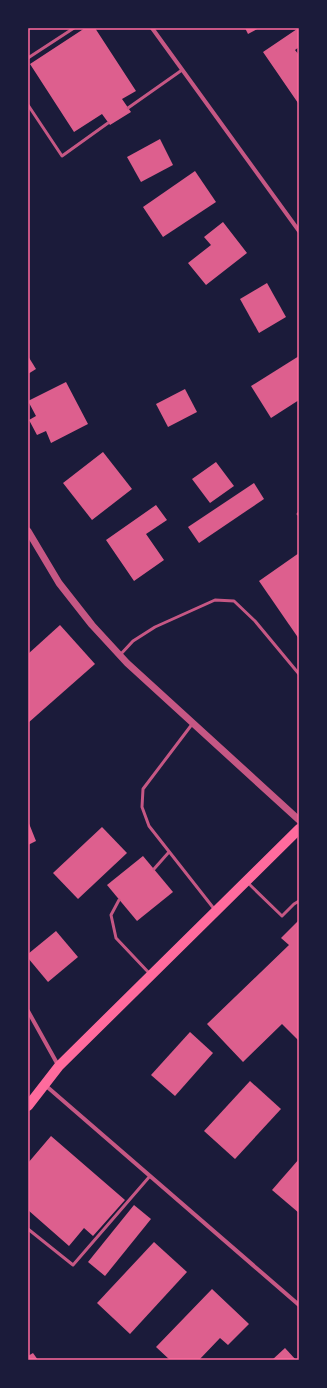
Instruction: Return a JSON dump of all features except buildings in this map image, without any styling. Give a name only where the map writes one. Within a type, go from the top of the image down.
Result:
[{"type":"main road","points":[[28,1106],[59,1066],[299,829]]},
{"type":"street","points":[[152,28],[299,231]]},
{"type":"street","points":[[28,531],[59,583],[92,625],[120,655],[299,820]]},
{"type":"street","points":[[28,1012],[59,1066]]},
{"type":"street","points":[[44,1085],[299,1305]]},
{"type":"lane","points":[[28,58],[74,28]]},
{"type":"lane","points":[[128,108],[182,70]]},
{"type":"lane","points":[[28,105],[62,156],[108,123]]},
{"type":"lane","points":[[120,655],[133,642],[155,627],[215,600],[234,601],[255,621],[299,674]]},
{"type":"lane","points":[[193,723],[143,789],[142,807],[149,826],[216,911]]},
{"type":"lane","points":[[154,869],[169,852]]},
{"type":"lane","points":[[246,881],[282,916],[299,901]]},
{"type":"lane","points":[[119,900],[111,915],[116,938],[151,975]]},
{"type":"lane","points":[[28,1229],[73,1266],[150,1176]]}]
